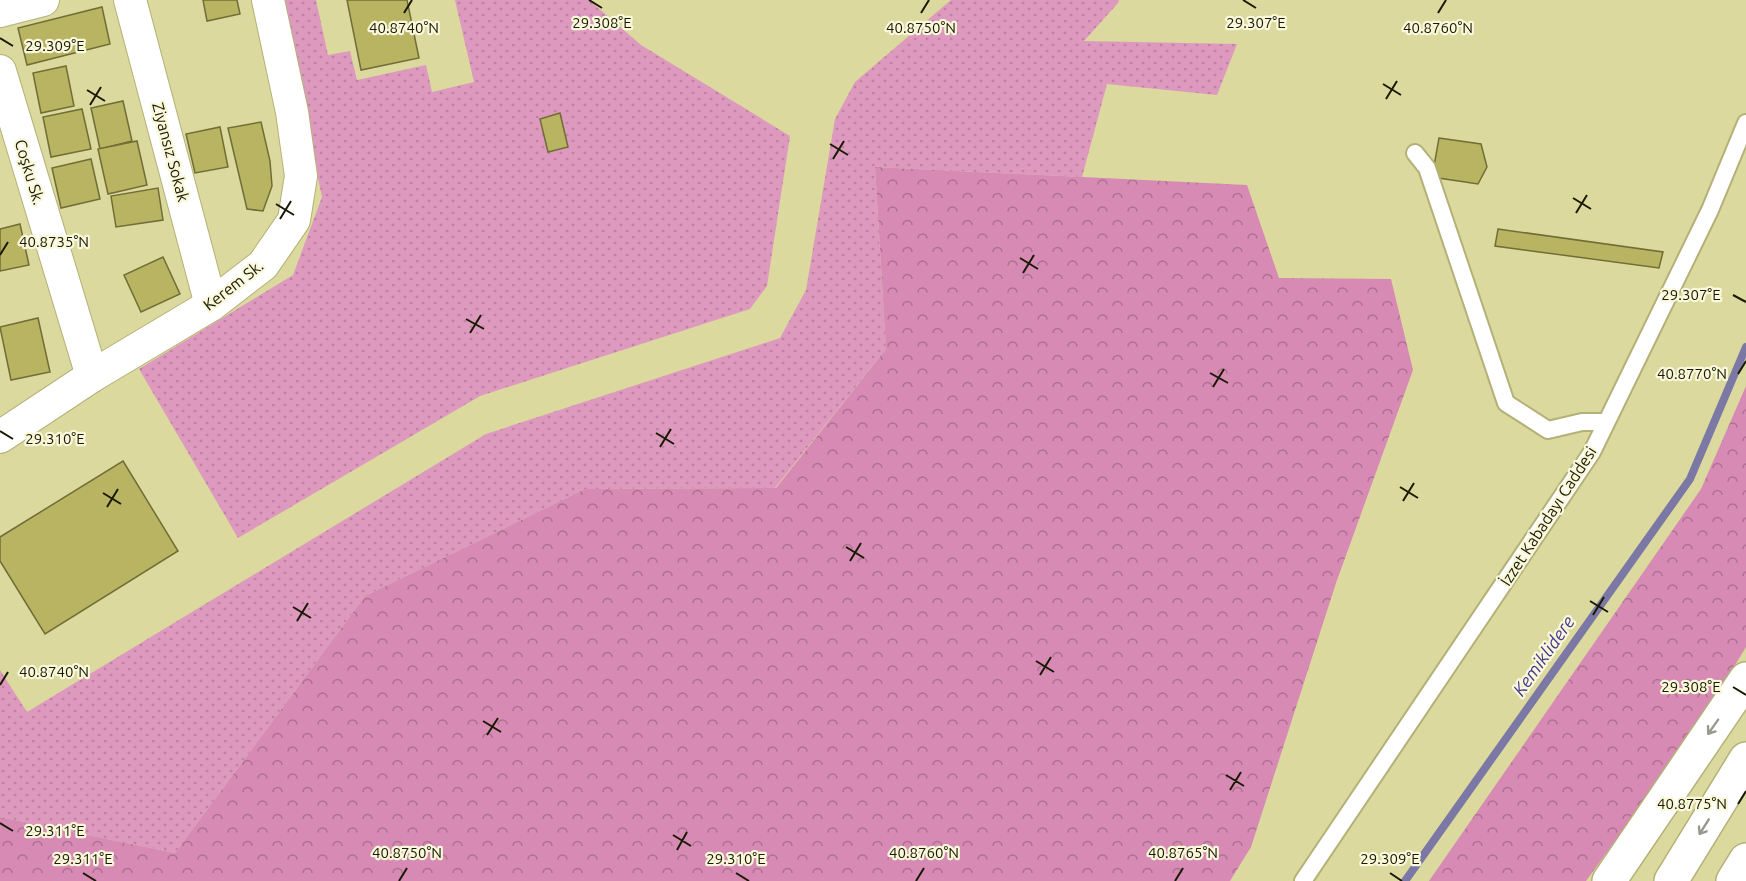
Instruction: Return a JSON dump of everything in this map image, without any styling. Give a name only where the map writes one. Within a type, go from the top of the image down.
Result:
[{"type":"highway","points":[[1609,881],[1746,679]]},
{"type":"highway","points":[[1671,881],[1746,759]]},
{"type":"highway","points":[[1733,881],[1746,860]]},
{"type":"street","points":[[0,10],[43,0]]},
{"type":"street","name":"Ziyansız Sokak","points":[[130,0],[212,305]]},
{"type":"street","name":"Kerem Sk.","points":[[0,437],[92,376],[212,305],[263,265],[294,220],[301,176],[292,112],[268,0]]},
{"type":"street","name":"Coşku Sk.","points":[[0,71],[92,376]]},
{"type":"lane","name":"İzzet Kabadayı Caddesi","points":[[1303,881],[1592,452],[1710,210],[1746,123]]},
{"type":"lane","points":[[1415,153],[1427,168],[1506,403],[1548,430],[1582,422],[1606,422]]},
{"type":"shaded area","points":[[281,0],[316,0],[328,55],[350,51],[357,80],[426,65],[432,92],[474,82],[455,0],[589,0],[641,45],[790,136],[767,286],[750,309],[480,396],[238,538],[139,369],[293,275],[322,197]]},
{"type":"shaded area","points":[[951,0],[1119,0],[1084,41],[1237,44],[1217,95],[1107,84],[1082,177],[875,167],[886,349],[775,488],[585,489],[365,596],[175,853],[0,817],[0,670],[27,712],[486,434],[780,338],[806,290],[835,119],[855,82]]},
{"type":"green space","points":[[875,167],[1247,185],[1279,278],[1391,279],[1413,370],[1336,583],[1251,847],[1230,881],[0,881],[0,817],[175,853],[365,596],[585,489],[776,488],[886,349]]},
{"type":"green space","points":[[1746,386],[1746,647],[1698,726],[1586,881],[1429,881],[1701,489]]},
{"type":"building","points":[[203,0],[237,0],[240,14],[207,21]]},
{"type":"building","points":[[347,0],[407,0],[419,58],[361,70]]},
{"type":"building","points":[[102,7],[110,44],[27,65],[18,28]]},
{"type":"building","points":[[66,66],[74,106],[41,113],[33,73]]},
{"type":"building","points":[[123,101],[132,141],[100,149],[91,108]]},
{"type":"building","points":[[82,109],[91,149],[51,157],[43,117]]},
{"type":"building","points":[[560,113],[568,147],[548,152],[540,119]]},
{"type":"building","points":[[261,122],[270,161],[272,186],[263,211],[247,209],[228,128]]},
{"type":"building","points":[[220,127],[228,167],[195,173],[186,134]]},
{"type":"building","points":[[1439,138],[1481,144],[1487,167],[1478,184],[1432,177]]},
{"type":"building","points":[[137,141],[147,185],[108,194],[98,149]]},
{"type":"building","points":[[91,159],[100,199],[61,208],[52,168]]},
{"type":"building","points":[[158,188],[163,220],[116,227],[111,196]]},
{"type":"building","points":[[20,224],[29,265],[0,271],[0,229]]},
{"type":"building","points":[[1498,229],[1663,252],[1659,268],[1495,246]]},
{"type":"building","points":[[163,257],[180,294],[141,312],[124,275]]},
{"type":"building","points":[[38,318],[50,372],[11,380],[0,327]]},
{"type":"building","points":[[123,461],[178,551],[45,634],[0,561],[0,537]]},
{"type":"waterway","name":"Kemiklidere","points":[[1405,881],[1690,479],[1746,347]]}]
